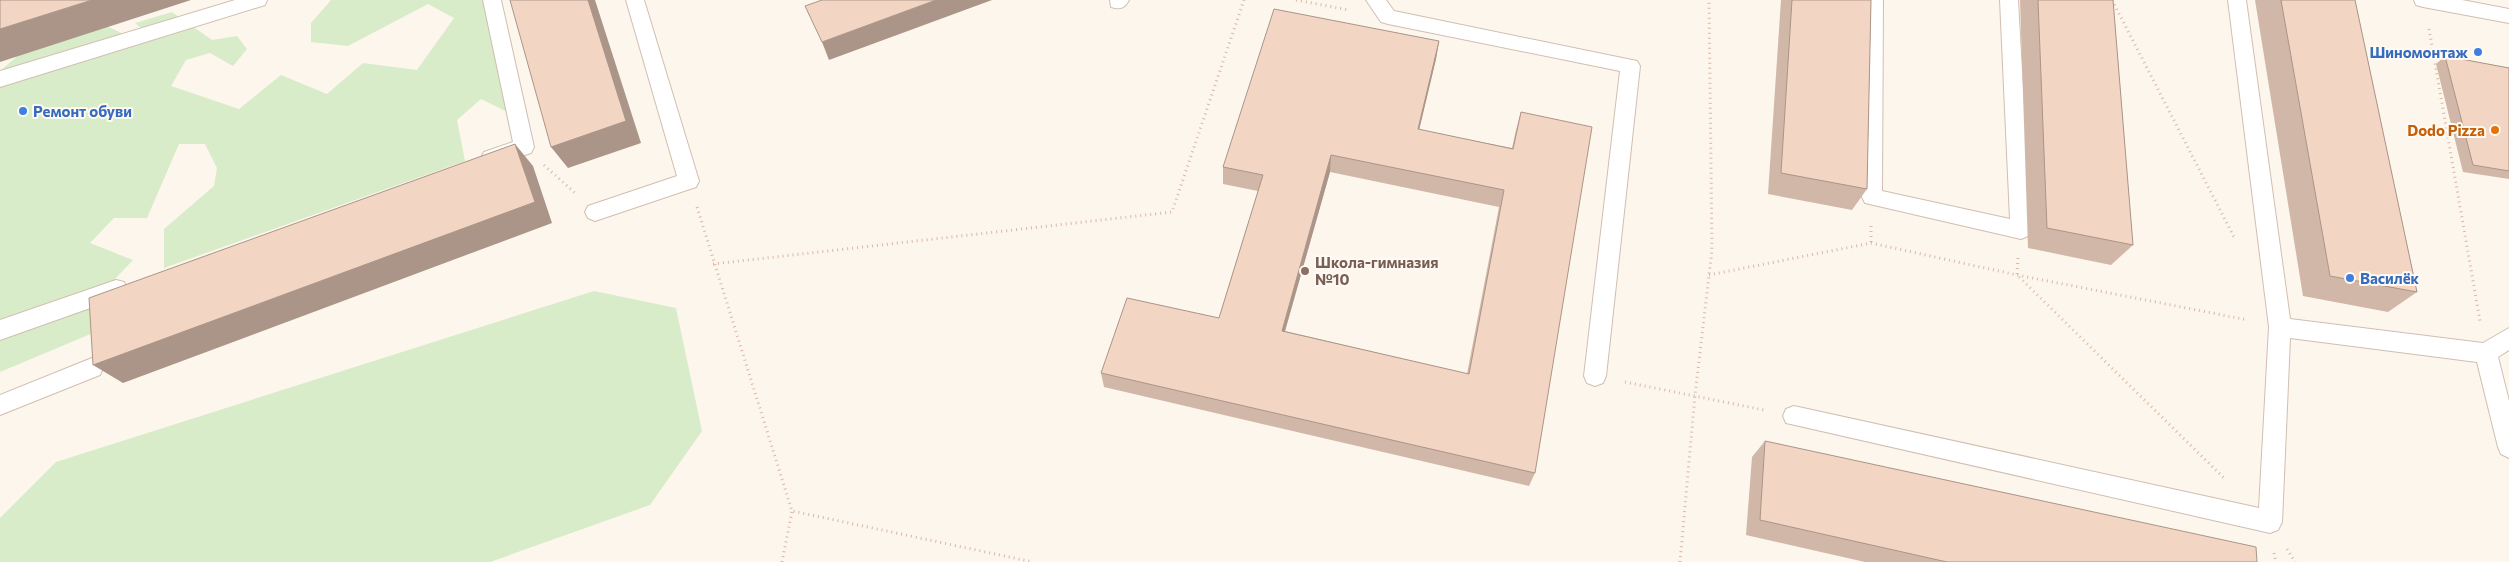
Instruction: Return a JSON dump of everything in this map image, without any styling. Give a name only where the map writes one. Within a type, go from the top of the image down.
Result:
[{"type":"lane","points":[[0,79],[258,0]]},
{"type":"lane","points":[[477,163],[524,147],[492,0]]},
{"type":"lane","points":[[595,212],[689,181],[635,0]]},
{"type":"lane","points":[[1375,0],[1388,17],[1630,66],[1595,376]]},
{"type":"lane","points":[[1874,0],[1872,197],[2021,230],[2009,0]]},
{"type":"lane","points":[[1794,416],[2270,522],[2280,327],[2237,0]]},
{"type":"lane","points":[[2423,0],[2509,16]]},
{"type":"lane","points":[[0,330],[131,284]]},
{"type":"lane","points":[[2280,327],[2486,353],[2509,338]]},
{"type":"lane","points":[[2486,353],[2509,448]]},
{"type":"lane","points":[[0,404],[92,368]]},
{"type":"path","points":[[713,264],[1172,212],[1244,0]]},
{"type":"path","points":[[1296,0],[1388,17]]},
{"type":"path","points":[[1680,562],[1695,395],[1712,250],[1709,0]]},
{"type":"path","points":[[2112,0],[2239,247]]},
{"type":"path","points":[[2423,0],[2486,353]]},
{"type":"path","points":[[524,147],[595,212]]},
{"type":"path","points":[[689,181],[713,264],[792,511],[782,562]]},
{"type":"path","points":[[1709,275],[1871,243],[2016,275],[2280,327]]},
{"type":"path","points":[[2016,275],[2228,481]]},
{"type":"path","points":[[1595,376],[1794,416]]},
{"type":"path","points":[[792,511],[1033,562]]},
{"type":"green space","points":[[331,0],[495,0],[511,45],[520,118],[481,99],[457,120],[465,161],[164,268],[164,229],[214,186],[217,168],[205,144],[179,144],[147,218],[114,218],[90,243],[133,260],[95,300],[93,333],[0,372],[0,71],[37,39],[94,20],[132,38],[145,31],[135,23],[172,12],[212,40],[237,36],[247,49],[233,66],[210,53],[186,60],[171,86],[239,109],[281,75],[327,94],[363,63],[417,70],[454,18],[428,4],[348,46],[311,42],[311,23]]},
{"type":"green space","points":[[594,291],[676,308],[702,431],[650,505],[490,562],[0,562],[0,518],[56,462]]},
{"type":"building","points":[[0,0],[92,0],[0,29]]},
{"type":"building","points":[[510,0],[588,0],[626,121],[551,147]]},
{"type":"building","points":[[822,0],[936,0],[822,42],[805,6]]},
{"type":"building","points":[[1792,0],[1871,0],[1867,189],[1781,173]]},
{"type":"building","points":[[2038,0],[2113,0],[2133,245],[2047,228]]},
{"type":"building","points":[[2281,0],[2355,0],[2417,292],[2330,276]]},
{"type":"building","name":"Школа-гимназия №10","points":[[1274,9],[1439,41],[1418,129],[1513,149],[1521,112],[1592,127],[1535,473],[1101,373],[1127,298],[1219,318],[1263,175],[1223,167]],"holes":[[[1331,155],[1504,190],[1469,374],[1282,331]]]},
{"type":"building","points":[[2445,56],[2509,68],[2509,171],[2473,165]]},
{"type":"building","points":[[515,144],[535,202],[93,365],[89,298]]},
{"type":"building","points":[[1765,441],[2256,547],[2257,562],[1947,562],[1760,520]]},
{"type":"place","name":"Шиномонтаж","points":[[2478,52]]},
{"type":"place","name":"Ремонт обуви","points":[[23,111]]},
{"type":"place","name":"Dodo Pizza","points":[[2495,130]]},
{"type":"place","name":"Школа-гимназия №10","points":[[1305,271]]},
{"type":"place","name":"Василёк","points":[[2350,278]]}]
